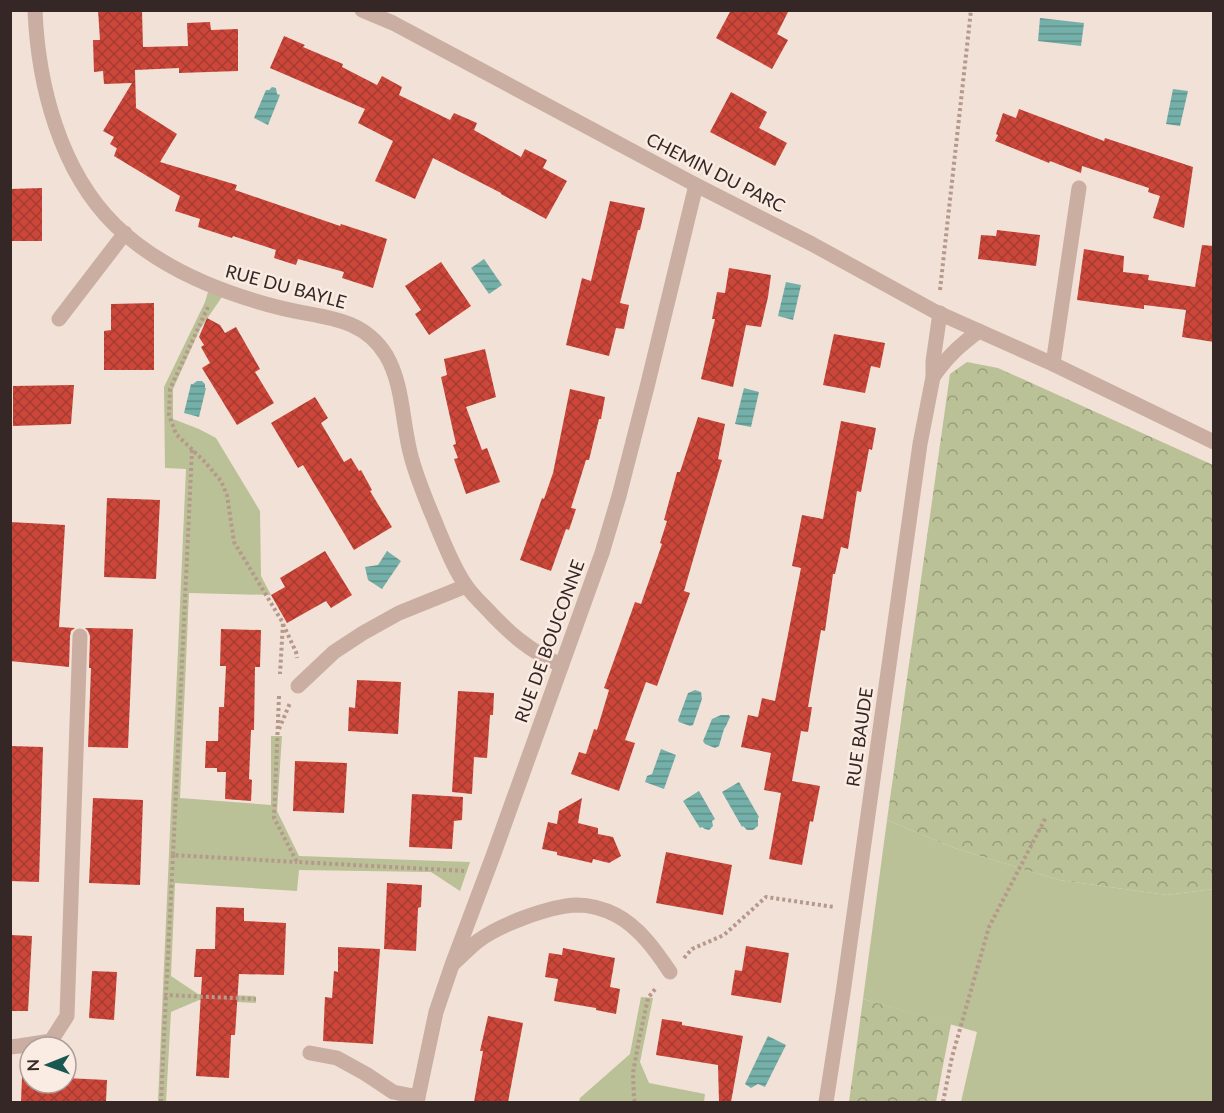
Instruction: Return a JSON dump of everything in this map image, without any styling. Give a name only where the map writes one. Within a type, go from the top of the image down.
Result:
[{"type":"street","name":"RUE DU BAYLE","points":[[35,10],[40,64],[48,103],[68,157],[91,195],[114,224],[147,250],[179,270],[217,288],[277,307],[334,318],[355,326],[374,338],[386,355],[396,377],[410,454],[426,501],[466,586],[504,627],[526,646],[561,665]]},
{"type":"street","name":"CHEMIN DU PARC","points":[[362,10],[393,23],[937,312],[1053,364],[1214,442]]},
{"type":"street","name":"RUE DE BOUCONNE","points":[[417,1100],[436,1012],[602,553],[648,383],[696,185]]},
{"type":"street","points":[[1053,364],[1078,188]]},
{"type":"street","points":[[59,319],[125,233]]},
{"type":"street","name":"RUE BAUDE","points":[[826,1102],[918,456],[933,377],[937,312]]},
{"type":"street","name":"RUE BAUDE","points":[[933,377],[954,350],[979,331]]},
{"type":"street","points":[[298,686],[334,652],[363,633],[399,613],[466,586]]},
{"type":"street","points":[[10,1047],[51,1041],[67,1016],[81,636]]},
{"type":"street","points":[[452,965],[479,940],[507,925],[554,909],[576,905],[595,907],[617,916],[633,928],[657,953],[670,972]]},
{"type":"street","points":[[310,1053],[337,1058],[393,1092],[417,1100]]},
{"type":"path","points":[[937,312],[972,10]]},
{"type":"path","points":[[217,288],[170,389],[169,415],[176,434],[221,481],[227,495],[234,542],[283,622],[280,674]]},
{"type":"path","points":[[162,1102],[192,450]]},
{"type":"path","points":[[280,686],[273,818],[297,862]]},
{"type":"path","points":[[943,1102],[952,1057],[989,927],[1046,817]]},
{"type":"path","points":[[173,855],[487,872]]},
{"type":"path","points":[[635,1102],[633,1073],[648,998],[692,949],[724,935],[766,897],[854,910]]},
{"type":"path","points":[[166,994],[256,999]]},
{"type":"green space","points":[[210,285],[226,291],[200,329],[173,389],[173,419],[216,438],[260,511],[261,576],[271,595],[189,593],[180,798],[271,805],[271,736],[282,736],[277,811],[299,856],[470,862],[460,891],[431,872],[299,870],[297,891],[175,883],[171,976],[198,994],[255,996],[256,1003],[199,1000],[171,1012],[166,1102],[158,1102],[186,469],[165,468],[164,387],[205,302]]},
{"type":"green space","points":[[967,362],[998,368],[1213,465],[1213,889],[1167,895],[1059,880],[954,848],[887,820],[950,374]]},
{"type":"green space","points":[[887,820],[954,848],[1059,880],[1167,895],[1213,889],[1213,1102],[961,1102],[977,1032],[863,999]]},
{"type":"green space","points":[[641,997],[653,998],[640,1062],[649,1083],[705,1094],[704,1102],[579,1102],[580,1098],[630,1054]]},
{"type":"green space","points":[[863,999],[951,1024],[936,1102],[849,1102]]},
{"type":"water","points":[[1040,18],[1084,23],[1081,46],[1038,41]]},
{"type":"water","points":[[276,88],[277,94],[280,95],[268,125],[254,118],[266,90]]},
{"type":"water","points":[[1173,89],[1188,91],[1180,126],[1166,124]]},
{"type":"water","points":[[484,259],[502,285],[489,294],[471,268]]},
{"type":"water","points":[[786,282],[801,285],[793,320],[778,316]]},
{"type":"water","points":[[202,381],[206,388],[199,417],[184,413],[191,384]]},
{"type":"water","points":[[744,388],[759,392],[751,427],[735,424]]},
{"type":"water","points":[[387,551],[401,561],[382,589],[368,580],[365,567],[378,565]]},
{"type":"water","points":[[695,690],[701,692],[702,699],[693,725],[690,726],[678,720],[688,693]]},
{"type":"water","points":[[721,715],[730,717],[719,746],[715,748],[703,741],[712,719]]},
{"type":"water","points":[[661,749],[676,755],[664,789],[645,782],[647,776],[652,774]]},
{"type":"water","points":[[739,782],[759,817],[758,826],[753,830],[742,827],[722,792]]},
{"type":"water","points":[[699,791],[715,819],[709,830],[700,828],[683,801]]},
{"type":"water","points":[[768,1036],[786,1045],[765,1087],[758,1084],[751,1088],[745,1084]]},
{"type":"building","points":[[98,10],[142,10],[143,47],[188,46],[187,23],[210,22],[211,30],[238,29],[238,71],[179,73],[179,68],[135,70],[136,108],[177,134],[160,162],[237,185],[235,190],[340,226],[341,224],[387,239],[373,288],[342,278],[344,272],[298,259],[296,265],[274,258],[276,250],[198,227],[200,219],[175,211],[180,196],[114,156],[117,148],[110,144],[114,137],[103,131],[132,83],[104,84],[103,71],[94,72],[93,40],[100,40]]},
{"type":"building","points":[[731,10],[789,10],[777,34],[788,40],[772,69],[716,38]]},
{"type":"building","points":[[284,36],[343,64],[342,67],[377,85],[382,76],[402,87],[399,95],[450,120],[454,113],[477,123],[474,130],[521,157],[525,149],[547,160],[543,168],[567,181],[546,219],[433,158],[415,199],[375,181],[393,141],[358,123],[365,109],[270,68]]},
{"type":"building","points":[[731,92],[767,112],[759,128],[787,143],[775,166],[710,132]]},
{"type":"building","points":[[1019,109],[1104,141],[1105,138],[1193,167],[1184,228],[1153,218],[1160,196],[1148,192],[1149,188],[1082,166],[1081,173],[995,141],[1003,113],[1016,118]]},
{"type":"building","points":[[42,188],[42,241],[10,241],[10,189]]},
{"type":"building","points":[[610,201],[645,208],[620,303],[629,305],[624,329],[616,328],[609,356],[566,345],[582,278],[591,281]]},
{"type":"building","points":[[997,230],[1040,235],[1036,266],[978,259],[981,235],[996,236]]},
{"type":"building","points":[[1202,245],[1214,246],[1214,342],[1182,337],[1186,310],[1144,305],[1144,309],[1077,300],[1084,249],[1124,256],[1123,272],[1149,275],[1148,280],[1195,287]]},
{"type":"building","points":[[441,262],[471,306],[429,335],[415,314],[421,310],[405,286]]},
{"type":"building","points":[[729,268],[771,275],[761,327],[746,325],[733,387],[701,379],[715,319],[712,319],[717,292],[725,293]]},
{"type":"building","points":[[154,303],[154,370],[104,370],[104,331],[111,330],[111,304]]},
{"type":"building","points":[[207,318],[220,325],[225,333],[236,327],[260,369],[255,372],[274,403],[237,425],[202,368],[210,363],[201,347],[204,345],[199,337]]},
{"type":"building","points":[[834,334],[885,343],[880,368],[871,366],[865,393],[823,385]]},
{"type":"building","points":[[485,349],[496,397],[466,407],[482,450],[487,448],[500,482],[466,494],[454,459],[458,458],[453,445],[456,444],[441,377],[447,375],[444,359]]},
{"type":"building","points":[[74,385],[71,424],[13,426],[13,386]]},
{"type":"building","points":[[570,389],[605,397],[589,460],[586,460],[571,508],[576,509],[551,571],[520,560],[553,473]]},
{"type":"building","points":[[315,397],[328,418],[321,423],[344,462],[351,458],[359,471],[361,470],[372,490],[370,491],[392,527],[354,550],[303,465],[298,468],[271,423]]},
{"type":"building","points":[[698,417],[725,424],[718,459],[722,460],[684,591],[690,593],[657,686],[646,682],[625,740],[635,743],[619,791],[571,774],[579,752],[586,754],[594,729],[597,730],[609,690],[604,688],[635,602],[641,604],[662,544],[660,543],[667,521],[664,520],[677,472],[680,472]]},
{"type":"building","points":[[841,421],[876,428],[872,450],[869,449],[861,492],[857,491],[848,549],[841,547],[835,574],[833,574],[825,631],[821,630],[808,707],[812,707],[808,732],[801,731],[792,781],[820,786],[813,822],[810,821],[802,865],[769,859],[781,793],[764,790],[771,753],[741,747],[748,715],[758,717],[762,698],[775,701],[801,568],[792,566],[802,515],[823,519]]},
{"type":"building","points":[[107,498],[160,500],[156,579],[104,577]]},
{"type":"building","points":[[10,522],[65,525],[59,627],[75,628],[71,631],[70,636],[69,667],[10,661]]},
{"type":"building","points":[[325,551],[352,595],[331,608],[326,601],[287,623],[271,595],[285,587],[280,578]]},
{"type":"building","points":[[85,628],[133,629],[128,748],[88,747],[91,668],[89,668],[90,636]]},
{"type":"building","points":[[221,629],[261,630],[260,667],[255,667],[254,730],[251,730],[249,779],[252,780],[251,801],[225,799],[226,772],[217,772],[217,768],[205,768],[206,741],[218,741],[219,707],[224,707],[226,666],[220,666]]},
{"type":"building","points":[[357,680],[401,682],[398,734],[348,731],[349,707],[355,708]]},
{"type":"building","points":[[458,691],[494,693],[487,758],[474,757],[472,794],[452,792]]},
{"type":"building","points":[[10,746],[43,747],[39,882],[10,881]]},
{"type":"building","points":[[295,761],[347,763],[344,813],[293,811]]},
{"type":"building","points":[[412,794],[463,797],[462,820],[454,821],[452,849],[409,847]]},
{"type":"building","points":[[93,798],[143,800],[140,885],[89,883]]},
{"type":"building","points":[[582,798],[578,823],[598,828],[598,834],[613,837],[621,856],[609,863],[593,859],[592,863],[542,849],[548,822],[557,824],[559,811]]},
{"type":"building","points":[[666,852],[732,865],[723,915],[656,903]]},
{"type":"building","points":[[387,883],[422,885],[421,907],[418,908],[416,951],[384,949]]},
{"type":"building","points":[[216,907],[244,908],[244,921],[286,923],[284,975],[239,974],[235,1035],[231,1035],[229,1078],[196,1076],[202,977],[194,977],[196,949],[215,949]]},
{"type":"building","points":[[10,935],[32,936],[28,1011],[10,1011]]},
{"type":"building","points":[[746,946],[789,953],[781,1003],[731,995],[735,970],[742,971]]},
{"type":"building","points":[[338,947],[380,949],[373,1044],[323,1041],[325,997],[332,998],[334,971],[338,972]]},
{"type":"building","points":[[563,948],[615,958],[610,987],[620,989],[616,1014],[554,1001],[558,979],[545,977],[549,953],[562,955]]},
{"type":"building","points":[[92,971],[117,972],[114,1020],[89,1018]]},
{"type":"building","points":[[488,1016],[523,1023],[508,1102],[474,1102],[483,1051],[480,1051]]},
{"type":"building","points":[[662,1019],[743,1036],[731,1102],[719,1102],[718,1065],[656,1055]]},
{"type":"building","points":[[78,1079],[107,1080],[106,1102],[21,1102],[21,1095],[78,1095]]}]
